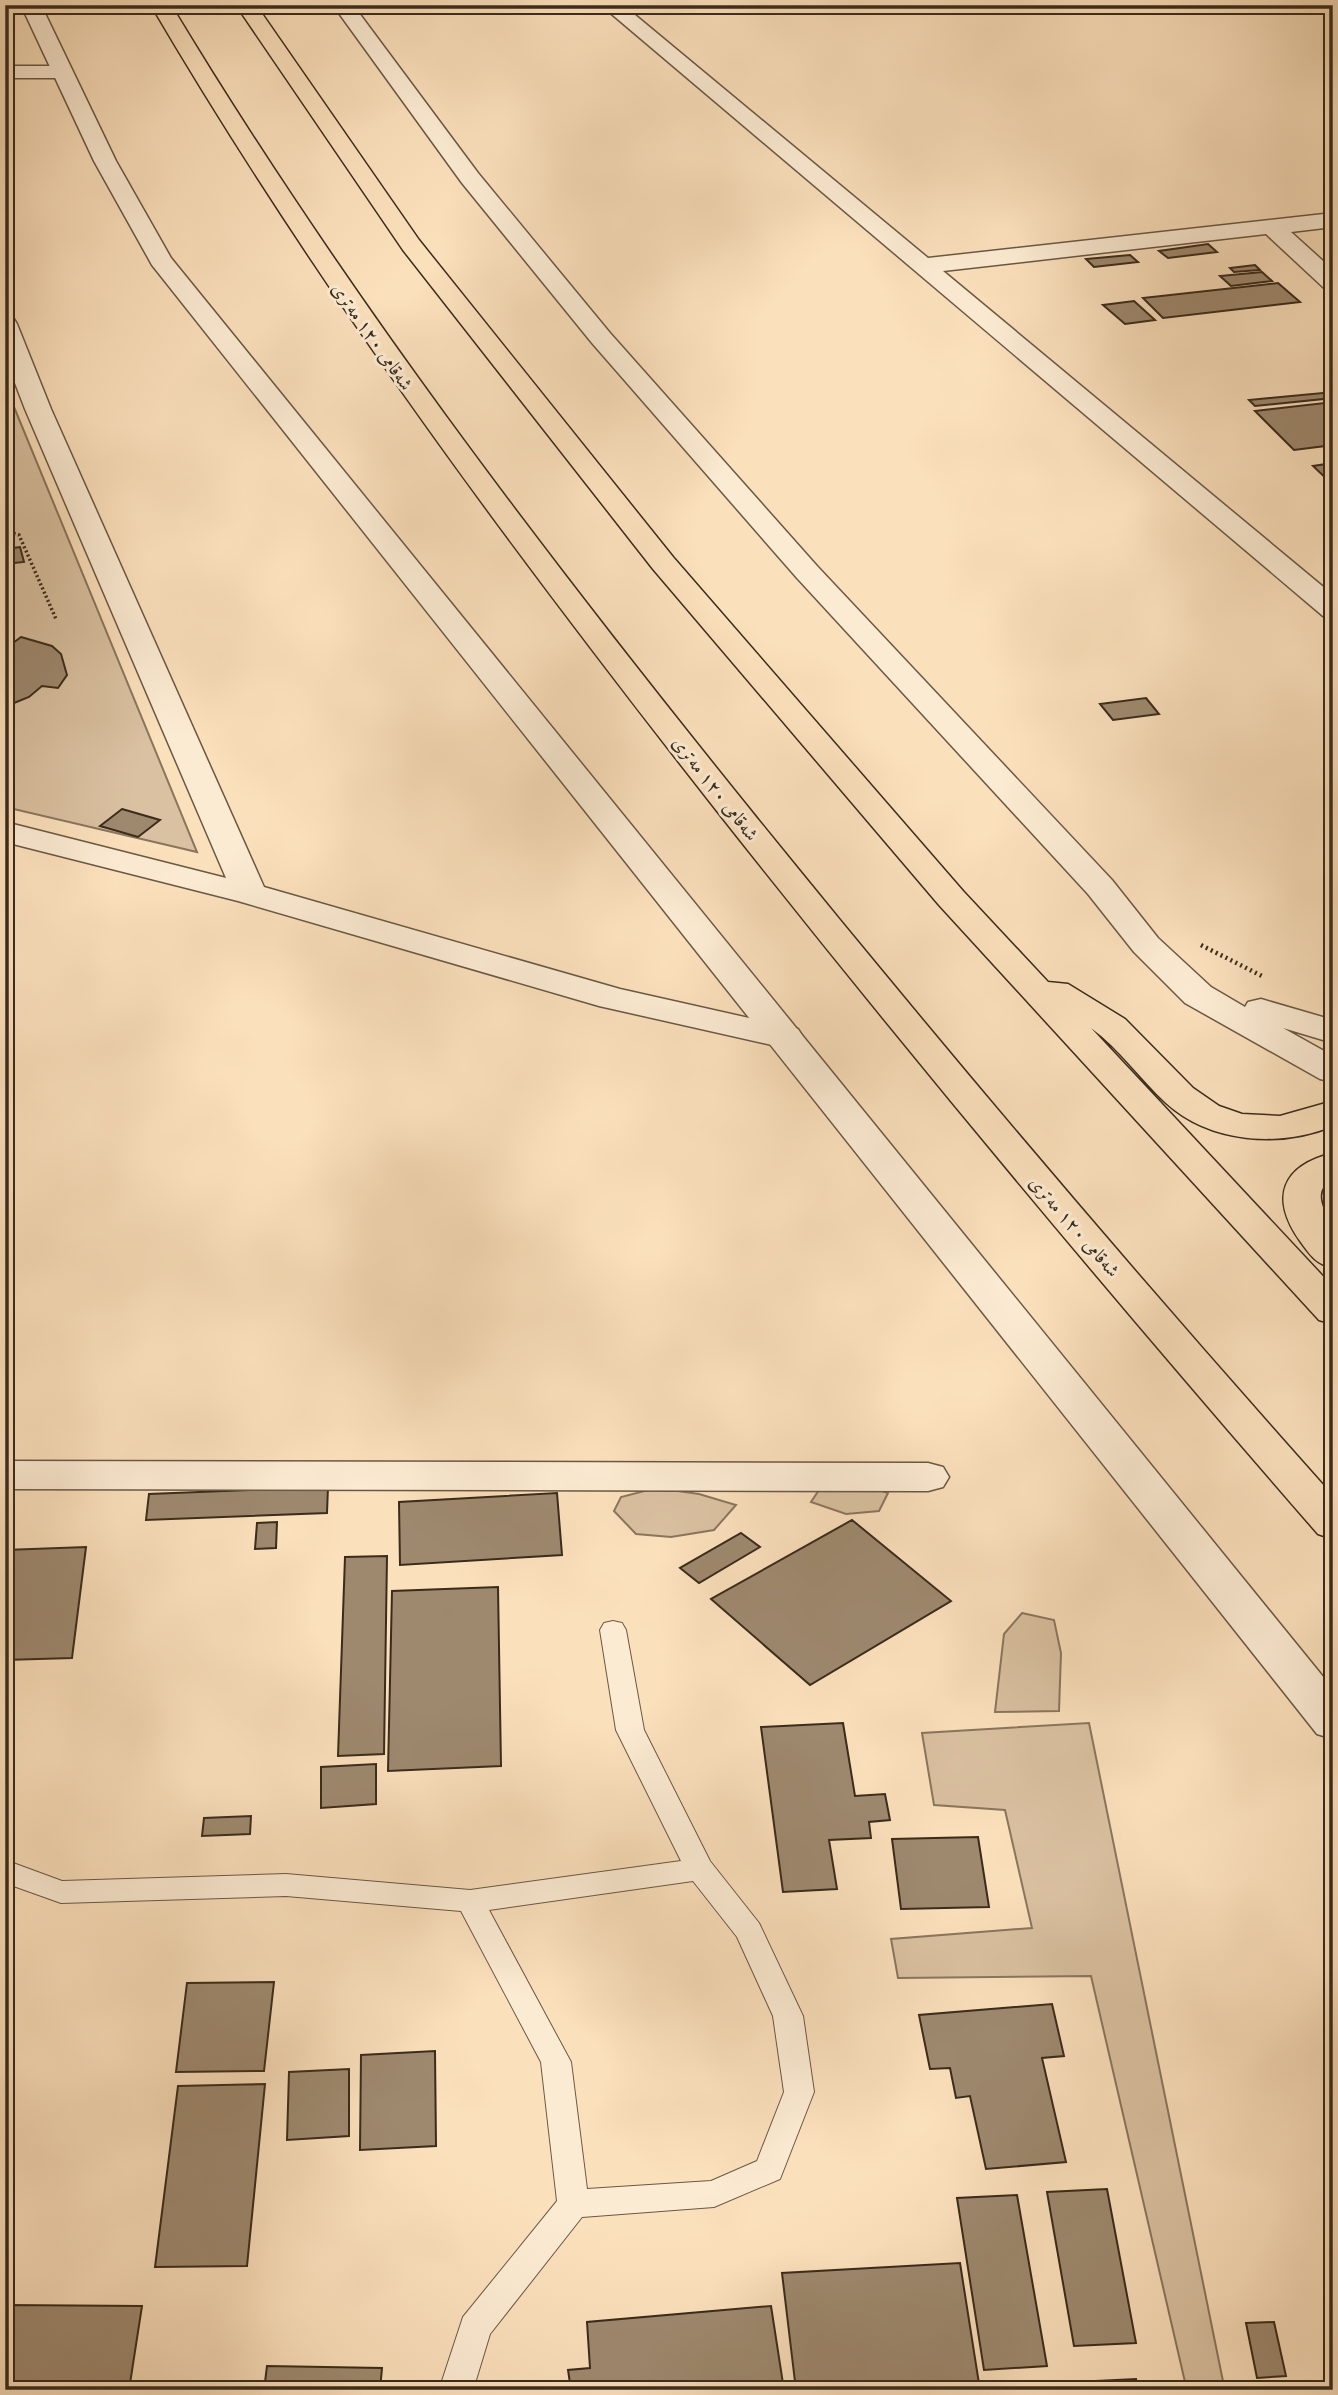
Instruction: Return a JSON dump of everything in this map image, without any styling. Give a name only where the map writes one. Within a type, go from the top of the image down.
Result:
[{"type":"highway","name":"شەقامی ١٢٠ مەتری","points":[[161,5],[223,114],[306,242],[411,390],[575,610],[792,884],[1021,1163],[1333,1524]]},
{"type":"highway","points":[[246,5],[407,238],[671,573],[1009,961],[1333,1311]]},
{"type":"highway","points":[[1009,961],[1117,1030],[1180,1096],[1202,1112],[1232,1123],[1265,1128],[1298,1125],[1333,1112]]},
{"type":"highway","points":[[1333,1164],[1308,1178],[1301,1190],[1304,1218],[1311,1233],[1333,1256]]},
{"type":"street","points":[[31,5],[105,161],[160,260],[1333,1723]]},
{"type":"street","points":[[343,5],[470,178],[601,338],[807,572],[1100,887],[1146,945],[1198,995],[1333,1071]]},
{"type":"street","points":[[611,5],[921,266],[1329,603]]},
{"type":"street","points":[[5,72],[61,72]]},
{"type":"street","points":[[921,266],[1333,220]]},
{"type":"street","points":[[1272,227],[1333,283]]},
{"type":"street","points":[[5,324],[38,409],[250,894]]},
{"type":"street","points":[[5,832],[250,894],[612,998],[785,1038]]},
{"type":"street","points":[[1100,887],[1137,913],[1215,988],[1272,1015],[1333,1032]]},
{"type":"street","points":[[5,1475],[928,1477]]},
{"type":"lane","points":[[573,2204],[714,2194],[769,2170],[799,2092],[788,2016],[749,1931],[700,1869],[666,1807],[630,1730],[613,1630]]},
{"type":"lane","points":[[5,1871],[61,1892],[286,1885],[470,1900],[700,1869]]},
{"type":"lane","points":[[456,2390],[475,2327],[573,2204],[556,2062],[470,1900]]},
{"type":"path","points":[[5,531],[19,535],[56,619]]},
{"type":"shaded area","points":[[5,385],[197,852],[5,807]]},
{"type":"shaded area","points":[[823,1484],[864,1485],[888,1493],[879,1511],[846,1514],[811,1502]]},
{"type":"shaded area","points":[[656,1488],[699,1494],[736,1505],[714,1530],[671,1537],[636,1534],[614,1511],[621,1497]]},
{"type":"shaded area","points":[[1022,1613],[1054,1620],[1061,1653],[1059,1711],[995,1712],[1004,1634]]},
{"type":"shaded area","points":[[1089,1723],[1224,2386],[1185,2382],[1091,1976],[898,1978],[891,1939],[1032,1928],[1005,1810],[934,1805],[922,1733]]},
{"type":"building","points":[[1208,244],[1217,252],[1168,258],[1159,251]]},
{"type":"building","points":[[1130,255],[1138,262],[1094,267],[1086,259]]},
{"type":"building","points":[[1255,265],[1260,270],[1234,272],[1230,268]]},
{"type":"building","points":[[1262,272],[1272,281],[1231,286],[1220,276]]},
{"type":"building","points":[[1278,283],[1300,302],[1163,318],[1143,298]]},
{"type":"building","points":[[1134,301],[1155,320],[1125,324],[1103,305]]},
{"type":"building","points":[[1333,392],[1333,398],[1255,406],[1249,400]]},
{"type":"building","points":[[1333,402],[1333,445],[1294,450],[1255,411]]},
{"type":"building","points":[[1333,463],[1333,485],[1313,466]]},
{"type":"building","points":[[20,547],[24,562],[5,564],[5,549]]},
{"type":"building","points":[[21,637],[52,646],[61,654],[67,675],[58,688],[42,686],[29,697],[9,705],[5,702],[5,649]]},
{"type":"building","points":[[1146,698],[1159,714],[1113,720],[1100,704]]},
{"type":"building","points":[[122,809],[160,820],[138,837],[100,826]]},
{"type":"building","points":[[328,1487],[327,1513],[146,1520],[149,1494]]},
{"type":"building","points":[[557,1493],[562,1555],[400,1565],[399,1502]]},
{"type":"building","points":[[852,1520],[951,1601],[810,1685],[711,1599]]},
{"type":"building","points":[[277,1522],[276,1548],[255,1549],[257,1523]]},
{"type":"building","points":[[741,1533],[760,1547],[699,1583],[680,1568]]},
{"type":"building","points":[[86,1547],[72,1658],[5,1660],[5,1550]]},
{"type":"building","points":[[387,1556],[384,1754],[338,1756],[345,1557]]},
{"type":"building","points":[[498,1587],[501,1766],[388,1771],[392,1591]]},
{"type":"building","points":[[843,1723],[855,1796],[885,1794],[890,1820],[869,1822],[871,1838],[829,1840],[837,1889],[783,1892],[761,1727]]},
{"type":"building","points":[[376,1764],[376,1804],[321,1808],[321,1767]]},
{"type":"building","points":[[251,1816],[250,1834],[202,1836],[204,1818]]},
{"type":"building","points":[[978,1837],[989,1907],[901,1909],[892,1839]]},
{"type":"building","points":[[274,1982],[264,2071],[176,2072],[187,1983]]},
{"type":"building","points":[[1052,2004],[1064,2056],[1042,2058],[1066,2162],[986,2169],[970,2096],[956,2098],[950,2068],[930,2069],[919,2015]]},
{"type":"building","points":[[435,2051],[436,2146],[360,2150],[361,2055]]},
{"type":"building","points":[[349,2069],[349,2136],[287,2140],[289,2072]]},
{"type":"building","points":[[265,2084],[247,2266],[155,2267],[178,2086]]},
{"type":"building","points":[[1107,2189],[1136,2343],[1074,2346],[1047,2192]]},
{"type":"building","points":[[1017,2195],[1047,2366],[984,2370],[957,2198]]},
{"type":"building","points":[[960,2263],[980,2390],[796,2390],[782,2273]]},
{"type":"building","points":[[5,2305],[142,2306],[129,2390],[5,2390]]},
{"type":"building","points":[[771,2306],[784,2390],[571,2390],[568,2370],[590,2368],[587,2322]]},
{"type":"building","points":[[1274,2322],[1286,2376],[1257,2378],[1246,2323]]},
{"type":"building","points":[[267,2366],[382,2368],[380,2390],[264,2390]]},
{"type":"building","points":[[1136,2379],[1138,2390],[1014,2390],[1013,2385]]}]
